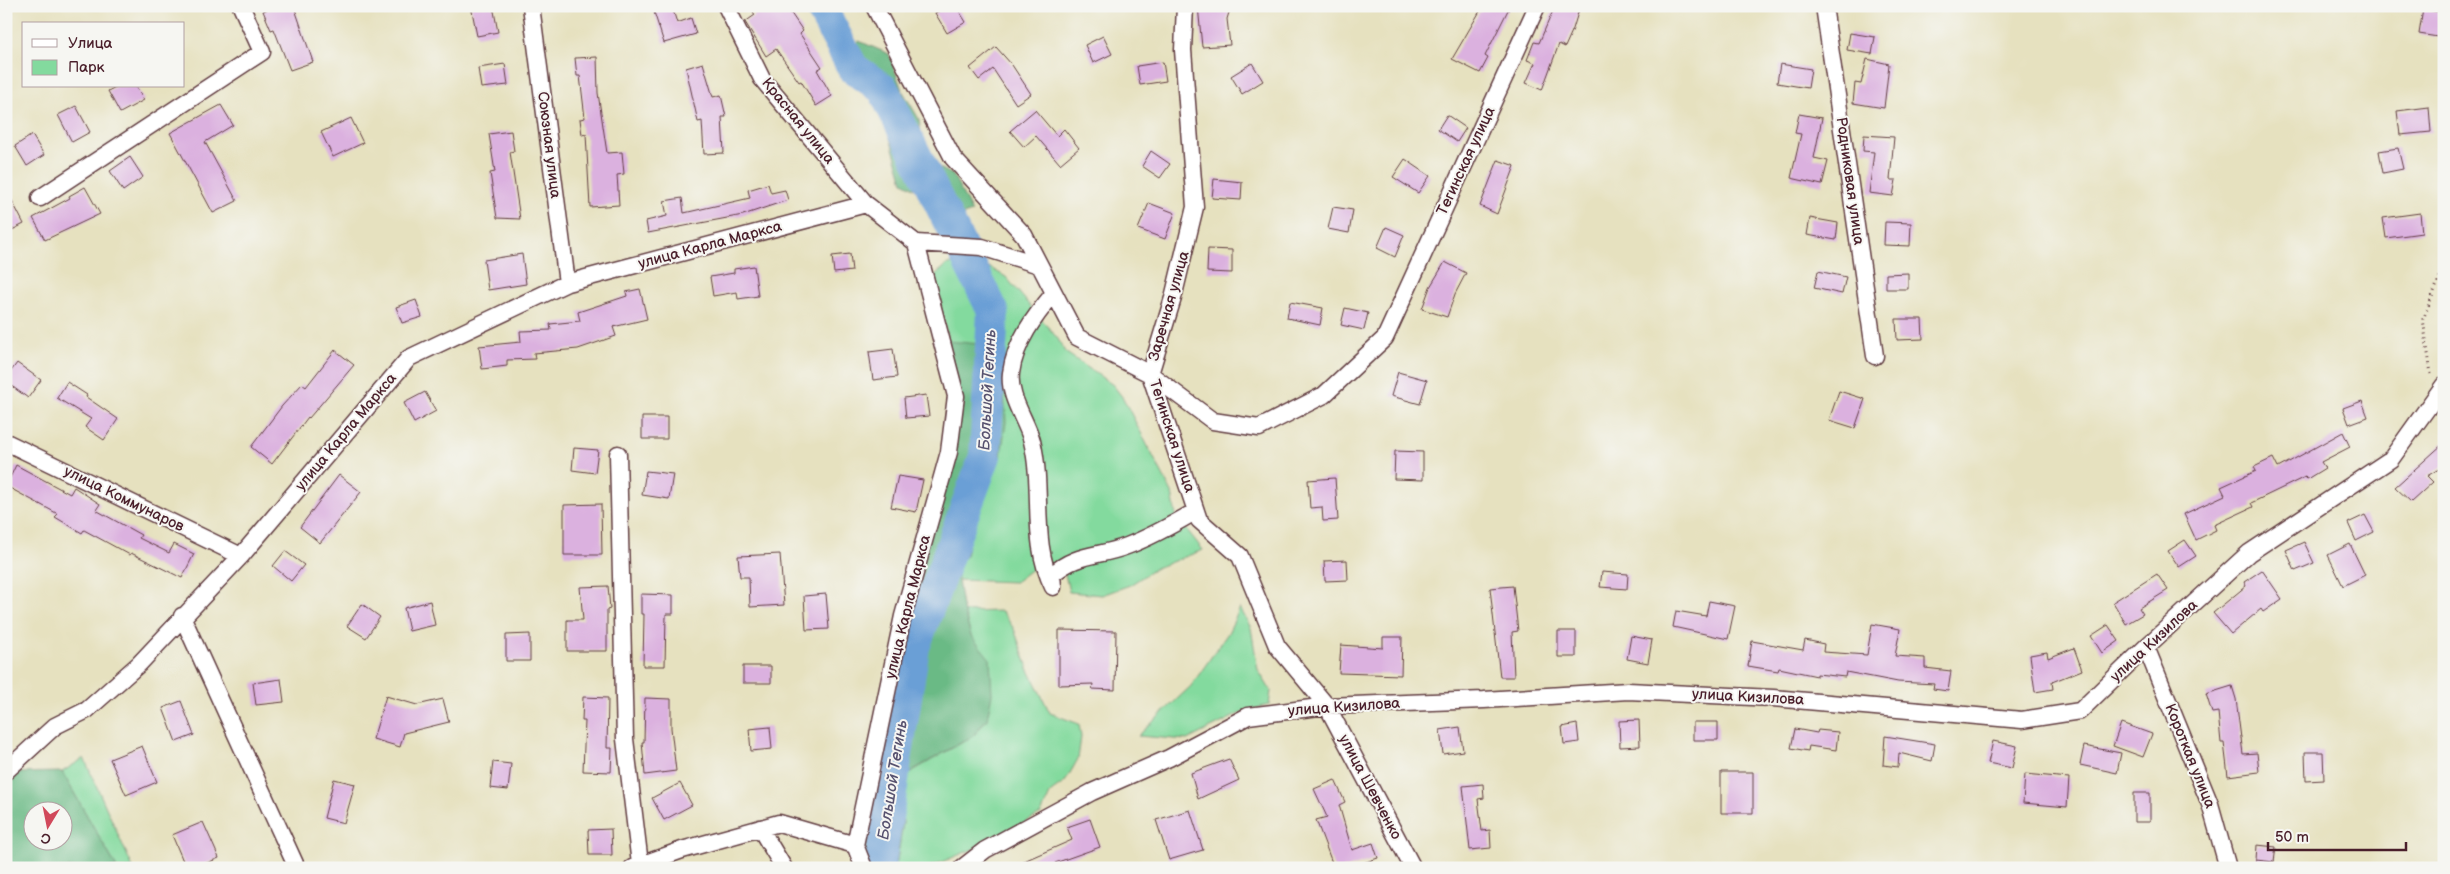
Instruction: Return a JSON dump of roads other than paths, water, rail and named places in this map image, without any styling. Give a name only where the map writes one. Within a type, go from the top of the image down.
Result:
[{"type":"street","points":[[40,198],[262,52],[241,6]]},
{"type":"street","name":"Союзная улица","points":[[531,6],[567,283]]},
{"type":"street","name":"Красная улица","points":[[726,6],[762,79],[866,204]]},
{"type":"street","name":"Заречная улица","points":[[874,6],[952,158],[1024,235],[1077,337],[1150,374],[1173,298],[1195,207],[1183,50],[1184,6]]},
{"type":"street","name":"Тегинская улица","points":[[1150,374],[1213,421],[1259,428],[1324,395],[1385,338],[1536,6]]},
{"type":"street","name":"Родниковая улица","points":[[1824,6],[1875,356]]},
{"type":"street","points":[[866,204],[916,243],[940,246],[982,247],[1039,265]]},
{"type":"street","name":"улица Карла Маркса","points":[[6,771],[55,726],[87,710],[139,664],[182,616],[241,556],[409,358],[567,283],[866,204]]},
{"type":"street","name":"улица Карла Маркса","points":[[855,845],[903,616],[949,452],[956,396],[916,243]]},
{"type":"street","points":[[1054,293],[1037,314],[1025,334],[1017,350],[1011,374],[1016,402],[1032,440],[1038,482],[1038,534],[1045,572],[1053,587],[1052,575],[1065,563],[1126,547],[1169,527],[1196,511]]},
{"type":"street","name":"Тегинская улица","points":[[1150,374],[1199,520],[1240,556],[1277,646],[1327,706]]},
{"type":"street","name":"улица Кизилова","points":[[962,868],[985,850],[1092,792],[1168,758],[1248,716],[1327,706],[1484,700],[1628,691],[1773,698],[2022,720],[2080,711],[2146,647],[2249,554],[2391,459],[2444,385]]},
{"type":"street","name":"улица Коммунаров","points":[[6,442],[241,556]]},
{"type":"street","points":[[618,454],[625,739],[636,866],[779,823],[855,845],[864,868]]},
{"type":"street","points":[[182,616],[297,868]]},
{"type":"street","name":"Короткая улица","points":[[2146,647],[2210,804],[2228,868]]},
{"type":"street","name":"улица Шевченко","points":[[1327,706],[1413,868]]},
{"type":"street","points":[[760,828],[784,868]]},
{"type":"waterway","name":"Большой Тегинь","points":[[820,6],[853,68],[883,89],[993,311],[985,456],[914,647],[879,868]]}]
